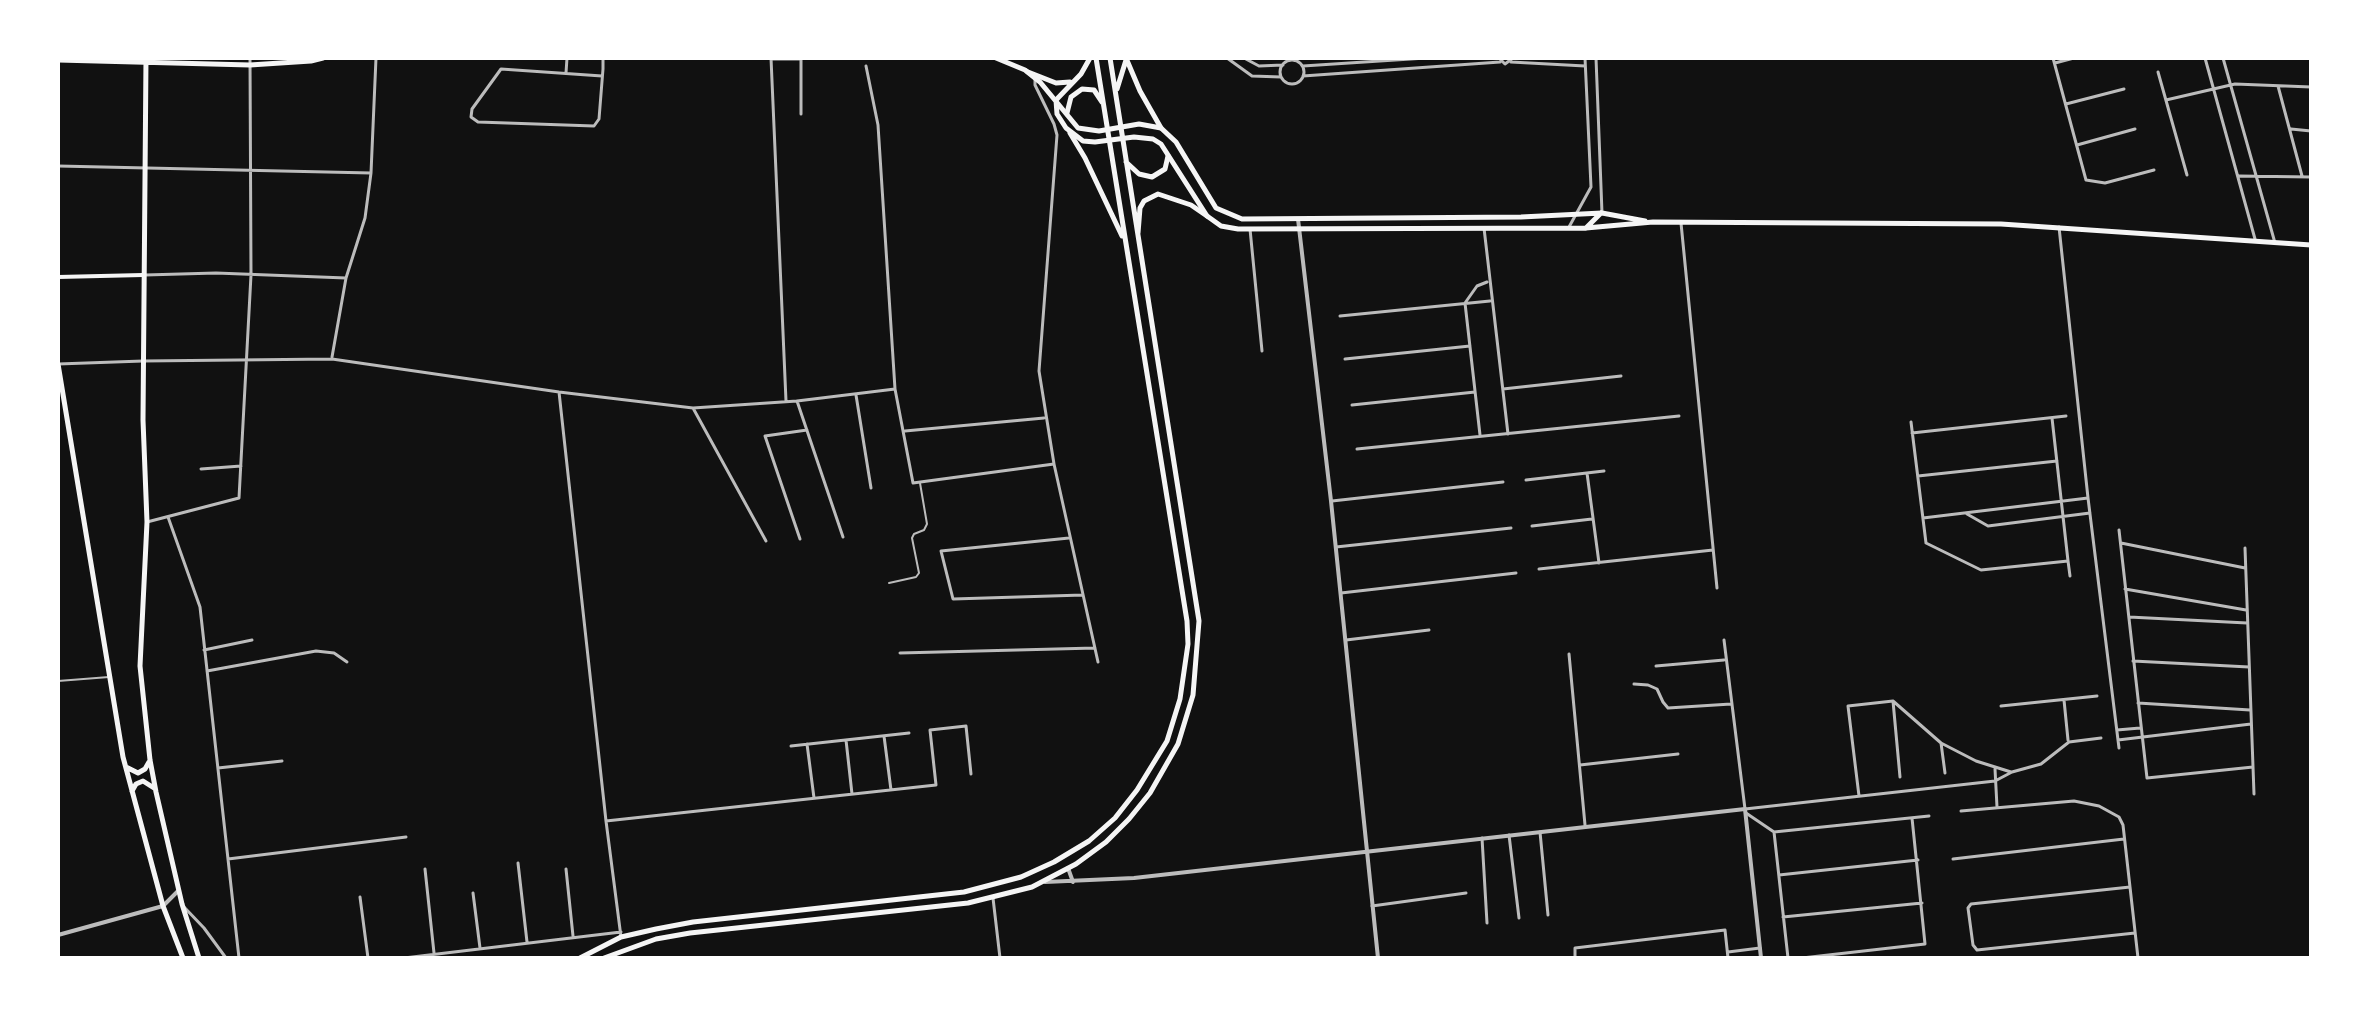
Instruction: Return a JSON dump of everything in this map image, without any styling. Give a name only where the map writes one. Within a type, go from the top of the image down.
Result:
[{"type":"main road","points":[[58,60],[250,62],[323,58]]},
{"type":"main road","points":[[996,58],[1056,83],[1071,82]]},
{"type":"main road","points":[[1090,58],[1081,74],[1056,100],[1057,114],[1085,158],[1126,244]]},
{"type":"main road","points":[[580,958],[621,934],[693,922],[964,892],[1002,883],[1054,862],[1089,841],[1115,818],[1137,790],[1167,741],[1180,699],[1188,644],[1187,621],[1096,58]]},
{"type":"main road","points":[[604,958],[656,939],[690,933],[993,898],[1044,882],[1106,842],[1129,819],[1153,788],[1178,744],[1193,695],[1199,643],[1198,610],[1110,58]]},
{"type":"main road","points":[[1117,98],[1127,58]]},
{"type":"main road","points":[[1127,58],[1140,91],[1161,128],[1176,142],[1216,208],[1242,219],[1602,213],[1653,222]]},
{"type":"main road","points":[[146,60],[143,361],[147,522],[140,666],[156,792],[178,891],[199,958]]},
{"type":"main road","points":[[1028,72],[1078,128],[1090,131],[1139,124],[1161,128]]},
{"type":"main road","points":[[1067,113],[1071,97],[1089,87],[1098,95],[1106,113]]},
{"type":"main road","points":[[1070,133],[1088,142],[1134,137],[1153,139],[1168,156],[1207,216]]},
{"type":"main road","points":[[1124,160],[1139,174],[1152,177],[1165,169],[1168,156]]},
{"type":"main road","points":[[1137,242],[1140,208],[1151,196],[1158,194],[1170,196],[1221,226],[1250,229],[1586,228],[1653,222],[2001,224],[2311,245]]},
{"type":"main road","points":[[1602,213],[1610,226]]},
{"type":"main road","points":[[1586,228],[1602,213]]},
{"type":"main road","points":[[58,277],[143,275]]},
{"type":"main road","points":[[58,364],[131,796],[163,906],[183,958]]},
{"type":"main road","points":[[125,766],[138,773],[145,769],[150,760]]},
{"type":"main road","points":[[131,796],[133,787],[143,781],[151,783],[156,792]]},
{"type":"street","points":[[332,359],[346,278],[365,218],[371,173],[376,58]]},
{"type":"street","points":[[566,73],[567,58]]},
{"type":"street","points":[[602,76],[504,69],[497,73],[472,109],[473,120],[597,125],[603,68],[603,58]]},
{"type":"street","points":[[786,401],[771,58],[801,59],[801,114]]},
{"type":"street","points":[[1227,58],[1252,76],[1282,77],[1292,83],[1299,82],[1303,76],[1303,66]]},
{"type":"street","points":[[1244,58],[1259,66],[1283,65],[1296,60],[1303,66],[1426,58]]},
{"type":"street","points":[[1569,227],[1591,187],[1585,58]]},
{"type":"street","points":[[1596,58],[1602,213]]},
{"type":"street","points":[[2074,58],[2054,60],[2085,178],[2091,182],[2105,183],[2154,170]]},
{"type":"street","points":[[2205,58],[2256,241]]},
{"type":"street","points":[[2223,58],[2275,243]]},
{"type":"street","points":[[1303,76],[1499,60],[1505,64],[1512,60],[1585,66]]},
{"type":"street","points":[[147,522],[239,498],[251,275],[250,62]]},
{"type":"street","points":[[1282,77],[1283,65]]},
{"type":"street","points":[[866,66],[878,125],[895,389],[913,483],[1054,464]]},
{"type":"street","points":[[2158,72],[2187,175]]},
{"type":"street","points":[[1035,78],[1035,85],[1056,126],[1057,135],[1039,371],[1069,538],[1098,662]]},
{"type":"street","points":[[2166,100],[2230,84],[2311,87]]},
{"type":"street","points":[[2278,86],[2302,176]]},
{"type":"street","points":[[2065,105],[2124,89]]},
{"type":"street","points":[[2076,145],[2135,129]]},
{"type":"street","points":[[2291,129],[2311,131]]},
{"type":"street","points":[[58,166],[371,173]]},
{"type":"street","points":[[2239,176],[2311,177]]},
{"type":"street","points":[[1298,219],[1336,547],[1378,958]]},
{"type":"street","points":[[1681,223],[1717,588]]},
{"type":"street","points":[[2059,227],[2119,748]]},
{"type":"street","points":[[1484,228],[1490,301],[1508,434]]},
{"type":"street","points":[[1250,229],[1262,351]]},
{"type":"street","points":[[143,275],[346,278]]},
{"type":"street","points":[[1480,436],[1465,303],[1477,286],[1489,281]]},
{"type":"street","points":[[1340,316],[1490,301]]},
{"type":"street","points":[[1345,359],[1470,346]]},
{"type":"street","points":[[58,364],[332,359],[693,408],[797,401],[895,389]]},
{"type":"street","points":[[1503,389],[1621,376]]},
{"type":"street","points":[[404,958],[573,936],[621,934],[559,392]]},
{"type":"street","points":[[1352,405],[1475,392]]},
{"type":"street","points":[[856,395],[871,488]]},
{"type":"street","points":[[797,401],[843,537]]},
{"type":"street","points":[[693,408],[766,541]]},
{"type":"street","points":[[1357,449],[1679,416]]},
{"type":"street","points":[[1912,433],[2066,416]]},
{"type":"street","points":[[905,431],[1046,417]]},
{"type":"street","points":[[2052,418],[2070,576]]},
{"type":"street","points":[[1911,422],[1926,543],[1981,570],[2068,561]]},
{"type":"street","points":[[800,539],[765,436],[807,430]]},
{"type":"street","points":[[1918,476],[2057,461]]},
{"type":"street","points":[[201,469],[241,466]]},
{"type":"street","points":[[1526,480],[1604,471]]},
{"type":"street","points":[[1587,473],[1599,563]]},
{"type":"street","points":[[1331,501],[1503,482]]},
{"type":"street","points":[[1923,518],[2088,498]]},
{"type":"street","points":[[1967,514],[1988,526],[2090,513]]},
{"type":"street","points":[[168,517],[200,607],[239,958]]},
{"type":"street","points":[[1532,526],[1592,519]]},
{"type":"street","points":[[1336,547],[1511,528]]},
{"type":"street","points":[[2119,530],[2148,779],[2253,767]]},
{"type":"street","points":[[1069,538],[941,551],[953,599],[1083,595]]},
{"type":"street","points":[[2121,543],[2245,568]]},
{"type":"street","points":[[2245,548],[2254,794]]},
{"type":"street","points":[[1539,569],[1713,550]]},
{"type":"street","points":[[1340,593],[1516,573]]},
{"type":"street","points":[[2125,589],[2246,610]]},
{"type":"street","points":[[2129,617],[2247,623]]},
{"type":"street","points":[[1345,641],[1429,630]]},
{"type":"street","points":[[204,650],[252,640]]},
{"type":"street","points":[[1724,640],[1761,958],[1754,958]]},
{"type":"street","points":[[900,653],[1095,648]]},
{"type":"street","points":[[207,671],[316,651],[334,653],[347,662]]},
{"type":"street","points":[[1569,654],[1585,827]]},
{"type":"street","points":[[1656,666],[1726,659]]},
{"type":"street","points":[[2133,661],[2249,667]]},
{"type":"street","points":[[1634,684],[1653,687],[1668,708],[1731,704]]},
{"type":"street","points":[[2001,706],[2097,696]]},
{"type":"street","points":[[2064,700],[2069,742]]},
{"type":"street","points":[[1859,796],[1848,706],[1893,701],[1941,743],[1995,769],[2012,772]]},
{"type":"street","points":[[1893,701],[1900,777]]},
{"type":"street","points":[[2138,703],[2250,710]]},
{"type":"street","points":[[2118,740],[2251,724]]},
{"type":"street","points":[[606,821],[936,785],[930,730],[966,726],[971,774]]},
{"type":"street","points":[[2117,730],[2140,728]]},
{"type":"street","points":[[791,746],[909,733]]},
{"type":"street","points":[[884,736],[891,790]]},
{"type":"street","points":[[1044,882],[1073,882],[1368,852],[1995,781],[2012,772],[2041,764],[2069,742],[2101,738]]},
{"type":"street","points":[[846,740],[852,794]]},
{"type":"street","points":[[1941,743],[1945,773]]},
{"type":"street","points":[[807,744],[814,798]]},
{"type":"street","points":[[1580,765],[1678,754]]},
{"type":"street","points":[[218,768],[282,761]]},
{"type":"street","points":[[1995,769],[1997,807]]},
{"type":"street","points":[[1961,811],[2074,801],[2099,806],[2119,817],[2123,825],[2138,958]]},
{"type":"street","points":[[1745,810],[1774,832],[1929,816]]},
{"type":"street","points":[[1802,958],[1923,946],[1926,942],[1912,818]]},
{"type":"street","points":[[1540,832],[1548,915]]},
{"type":"street","points":[[1774,832],[1788,958]]},
{"type":"street","points":[[1509,835],[1519,918]]},
{"type":"street","points":[[228,859],[406,837]]},
{"type":"street","points":[[1482,838],[1487,923]]},
{"type":"street","points":[[1953,859],[2124,839]]},
{"type":"street","points":[[1779,875],[1918,860]]},
{"type":"street","points":[[518,863],[527,942]]},
{"type":"street","points":[[1068,868],[1073,882]]},
{"type":"street","points":[[425,869],[434,954]]},
{"type":"street","points":[[566,869],[573,936]]},
{"type":"street","points":[[2130,887],[1971,904],[1968,908],[1973,945],[1977,950],[2135,933]]},
{"type":"street","points":[[58,935],[163,906],[178,891]]},
{"type":"street","points":[[473,893],[480,948]]},
{"type":"street","points":[[1372,906],[1466,893]]},
{"type":"street","points":[[360,897],[368,958]]},
{"type":"street","points":[[993,898],[1000,958]]},
{"type":"street","points":[[1783,917],[1922,903]]},
{"type":"street","points":[[182,904],[226,958]]},
{"type":"street","points":[[1575,958],[1575,948],[1725,930],[1728,955],[1760,948]]},
{"type":"lane","points":[[889,583],[916,577],[919,573],[912,538],[927,524],[920,482]]},
{"type":"lane","points":[[58,681],[109,677]]}]
